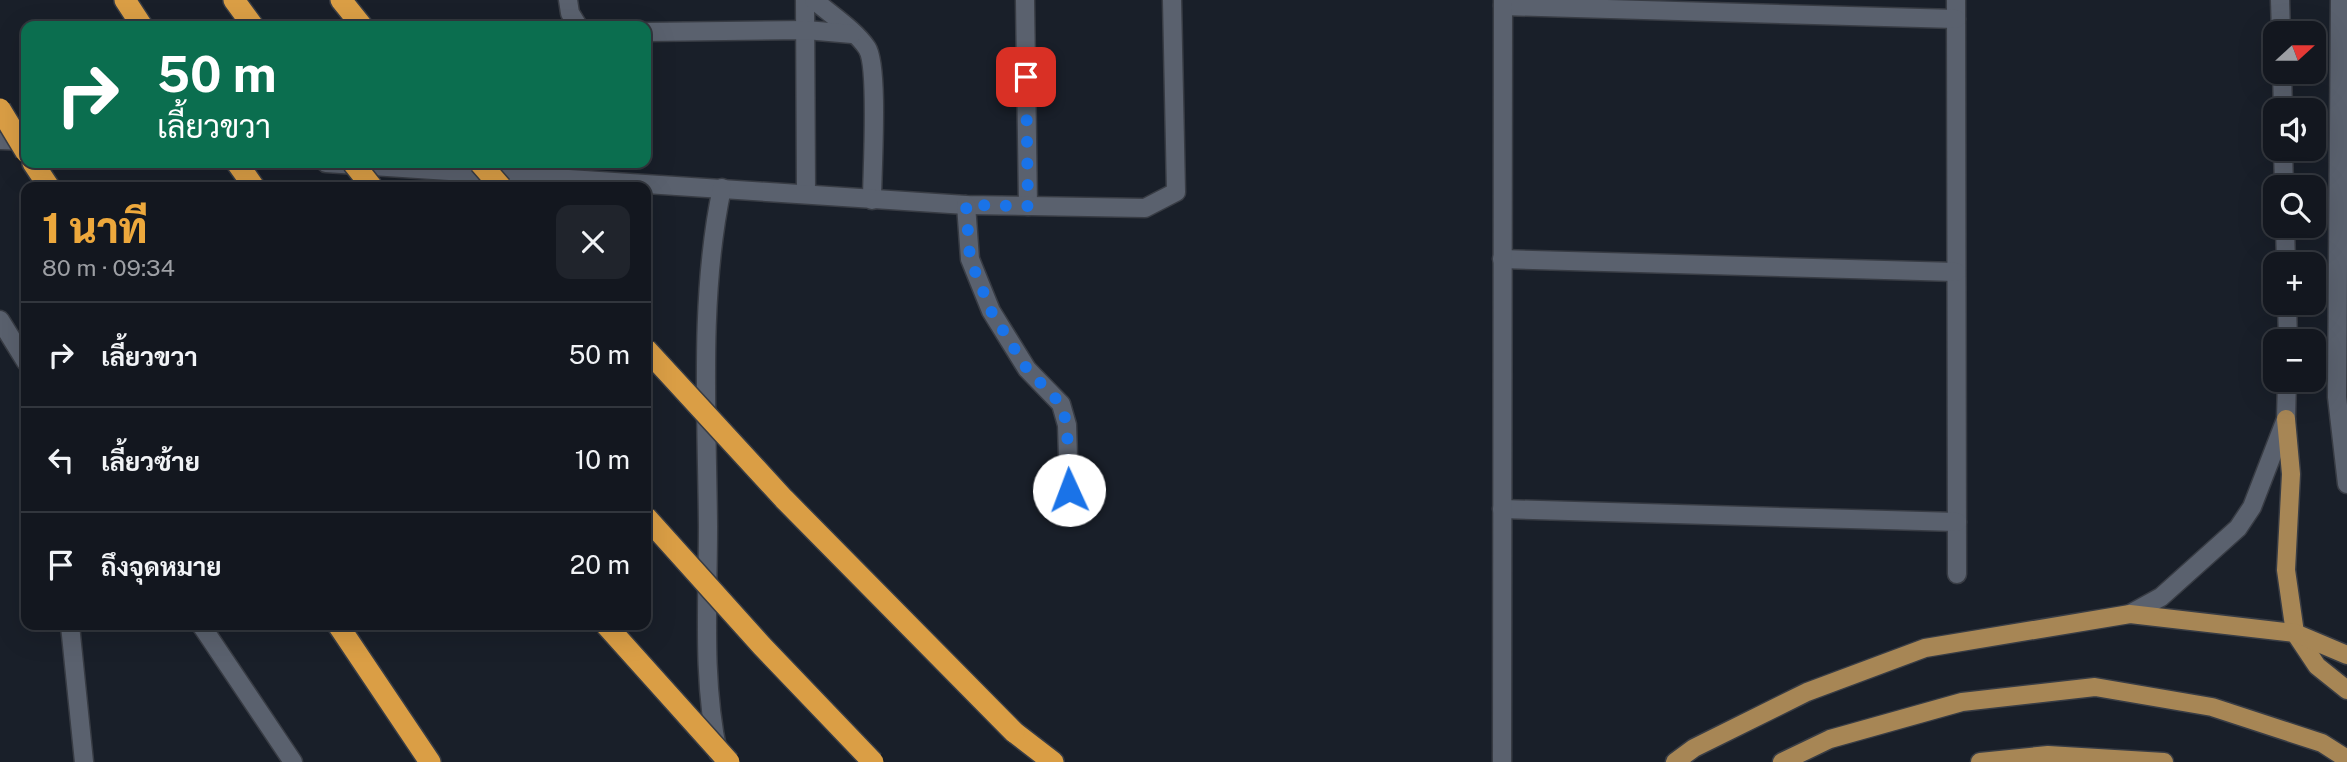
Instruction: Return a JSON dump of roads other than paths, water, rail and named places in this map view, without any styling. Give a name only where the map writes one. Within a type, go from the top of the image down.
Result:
[{"type":"highway","points":[[125,0],[139,21]]},
{"type":"highway","points":[[234,0],[249,21]]},
{"type":"highway","points":[[341,0],[358,21]]},
{"type":"highway","points":[[0,109],[21,144]]},
{"type":"highway","points":[[357,168],[368,182]]},
{"type":"highway","points":[[485,168],[497,182]]},
{"type":"highway","points":[[651,354],[784,499],[1044,762]]},
{"type":"highway","points":[[651,523],[762,646],[873,762]]},
{"type":"highway","points":[[341,630],[430,762]]},
{"type":"highway","points":[[611,630],[730,762]]},
{"type":"highway","points":[[1014,732],[1053,762]]},
{"type":"main road","points":[[2286,419],[2291,474],[2286,570],[2295,633],[2317,666],[2347,690]]},
{"type":"main road","points":[[1675,762],[1694,748],[1807,692],[1925,648],[2130,614],[2295,633],[2347,654]]},
{"type":"main road","points":[[1782,762],[1830,739],[1962,702],[2095,687],[2212,707],[2322,743],[2347,759]]},
{"type":"main road","points":[[1980,762],[2048,755],[2164,762]]},
{"type":"street","points":[[568,0],[570,13],[575,21]]},
{"type":"street","points":[[805,0],[806,193]]},
{"type":"street","points":[[814,0],[866,47],[872,71],[872,200]]},
{"type":"street","points":[[1025,0],[1028,206]]},
{"type":"street","points":[[651,184],[966,205],[1145,208],[1176,192],[1172,0]]},
{"type":"street","points":[[1956,0],[1957,574]]},
{"type":"street","points":[[2280,0],[2281,21]]},
{"type":"street","points":[[2340,0],[2337,397],[2347,484]]},
{"type":"street","points":[[1502,762],[1503,3],[1956,19]]},
{"type":"street","points":[[651,32],[806,30],[852,34]]},
{"type":"street","points":[[0,140],[21,141]]},
{"type":"street","points":[[405,168],[627,182]]},
{"type":"street","points":[[720,762],[709,685],[707,382],[714,224],[722,188]]},
{"type":"street","points":[[966,205],[970,259],[991,311],[1027,369],[1061,404],[1067,425],[1069,490]]},
{"type":"street","points":[[1502,259],[1956,272]]},
{"type":"street","points":[[0,320],[21,354]]},
{"type":"street","points":[[2130,614],[2161,597],[2238,528],[2252,507],[2286,419],[2287,392]]},
{"type":"street","points":[[1502,509],[1957,522]]},
{"type":"street","points":[[71,630],[84,762]]},
{"type":"street","points":[[204,630],[293,762]]}]
